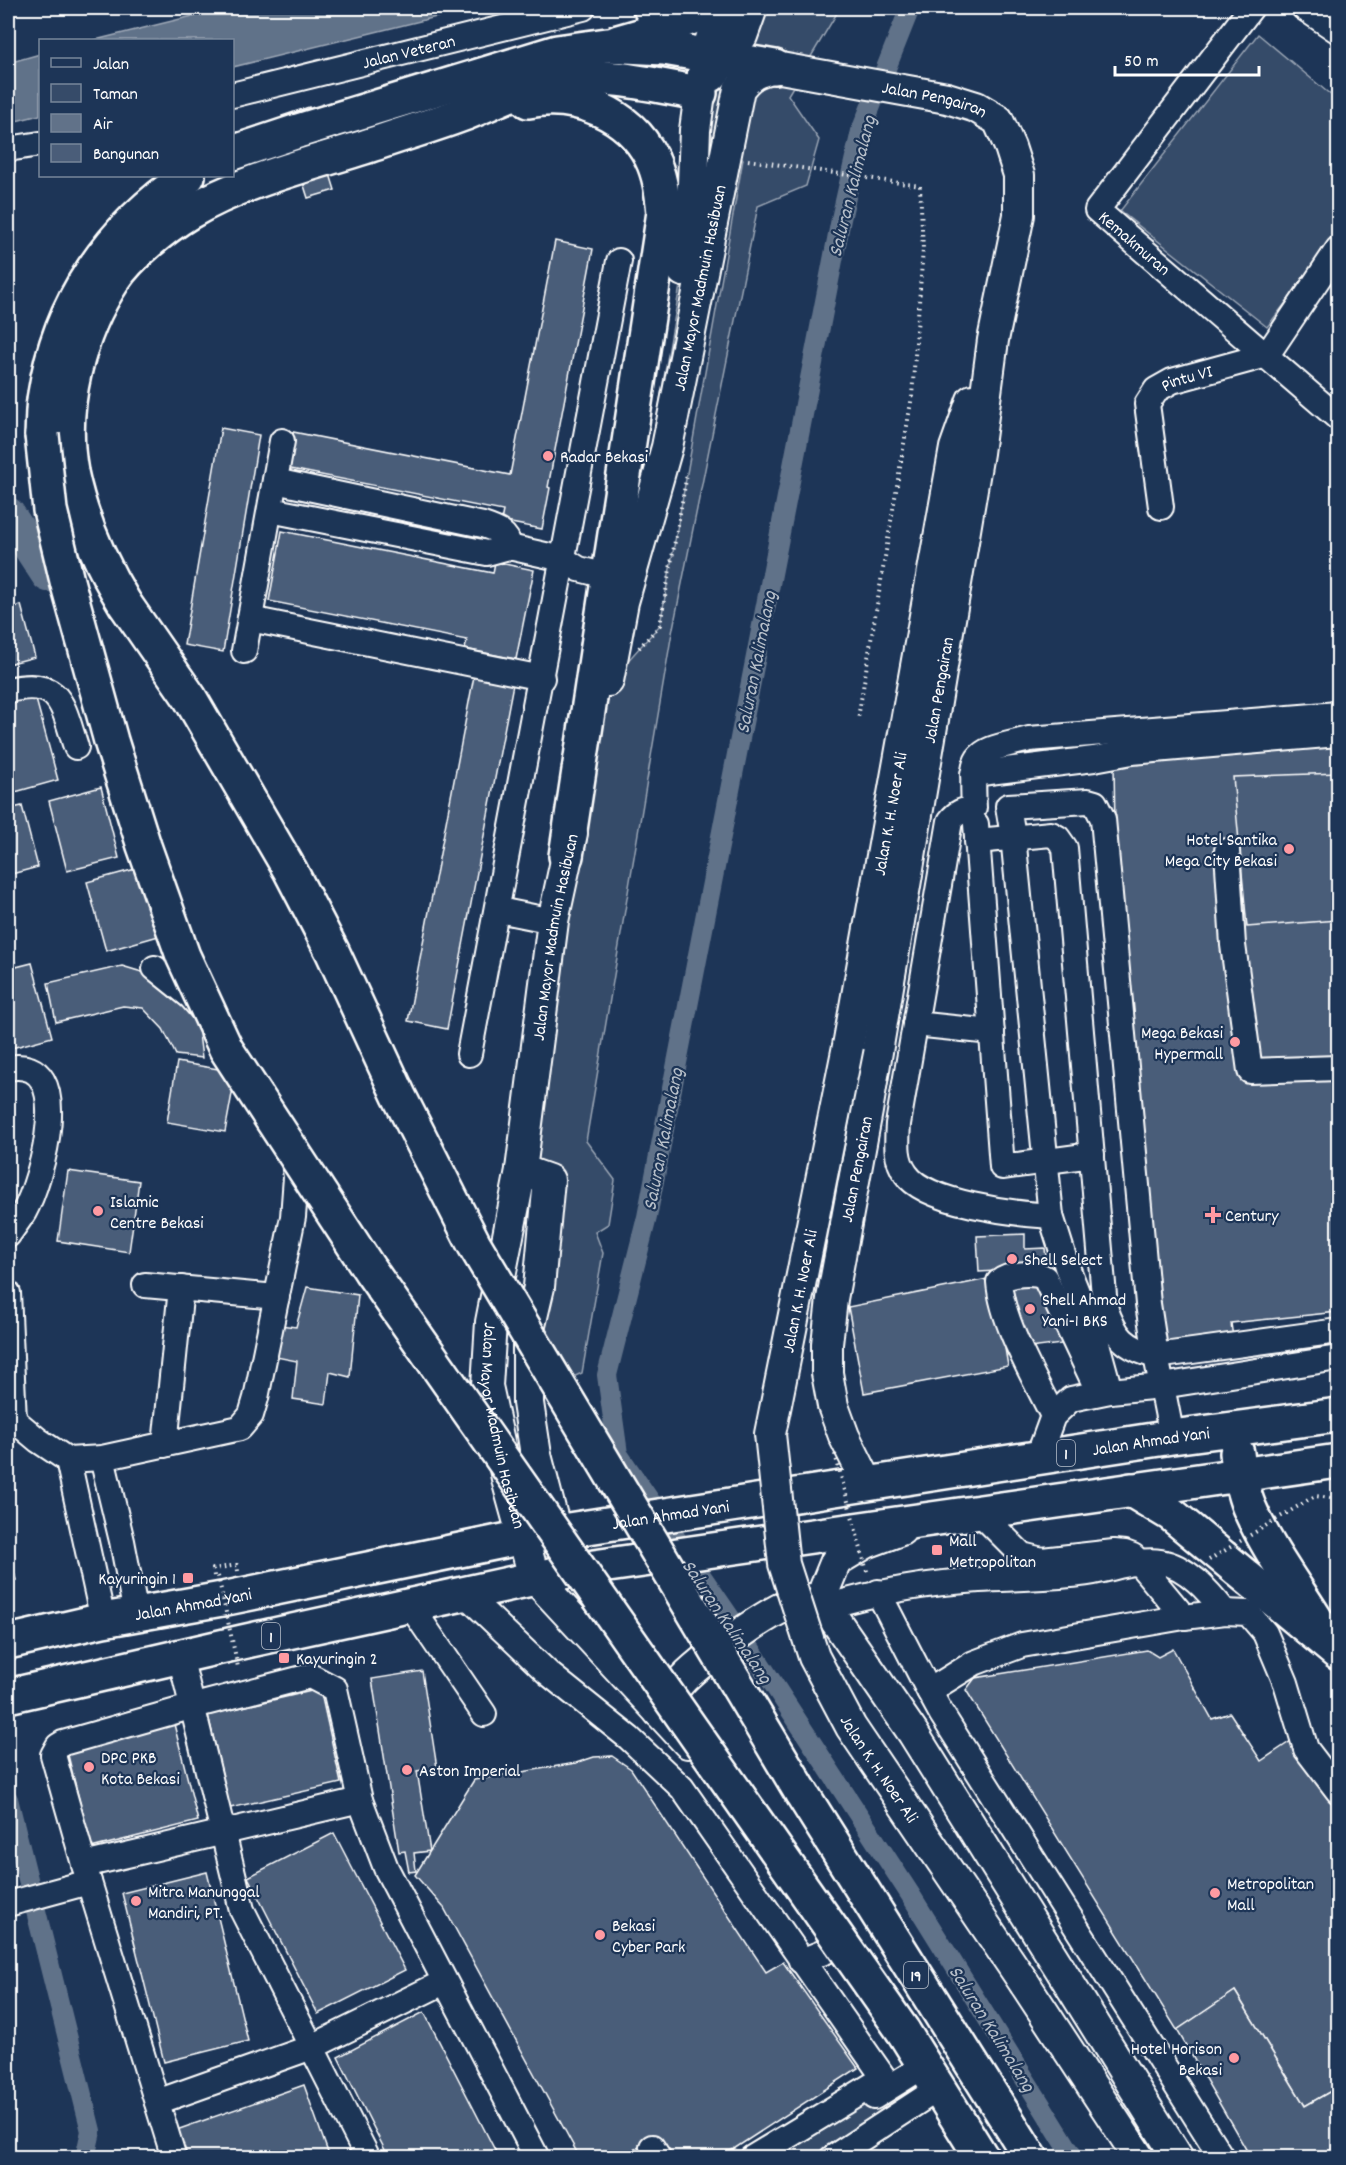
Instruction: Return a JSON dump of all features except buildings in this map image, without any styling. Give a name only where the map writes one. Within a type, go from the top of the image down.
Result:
[{"type":"highway","points":[[607,45],[648,21],[696,16],[704,8]]},
{"type":"highway","points":[[234,152],[557,52],[607,45],[725,50],[778,68]]},
{"type":"highway","points":[[528,1334],[469,1234],[399,1096],[332,951],[290,870],[190,698],[106,573],[90,539],[71,471],[68,433],[70,400],[78,358],[94,315],[115,277],[159,234],[186,214],[232,190],[464,114],[542,82],[567,78],[603,77],[700,93]]},
{"type":"highway","points":[[464,114],[542,98],[565,99],[594,106],[618,118],[636,135],[651,157],[662,186],[664,212],[620,586],[566,856]]},
{"type":"highway","points":[[186,177],[126,226],[93,268],[71,305],[54,350],[44,396],[42,435],[50,510],[67,581],[111,741],[144,846],[183,956],[226,1049],[370,1270],[903,2031],[982,2157]]},
{"type":"highway","name":"19","points":[[528,1334],[801,1792],[1031,2157]]},
{"type":"highway","name":"Jalan Ahmad Yani","points":[[8,1642],[104,1620],[222,1599],[522,1537],[1038,1457],[1338,1415]]},
{"type":"highway","points":[[1233,1429],[1239,1475],[1248,1506],[1337,1652]]},
{"type":"highway","name":"1","points":[[8,1696],[573,1570],[1338,1461]]},
{"type":"highway","points":[[1131,1490],[1171,1514],[1337,1652]]},
{"type":"main road","points":[[721,8],[725,50]]},
{"type":"main road","points":[[700,93],[752,8]]},
{"type":"main road","name":"Jalan Pengairan","points":[[778,68],[947,98],[976,107],[998,120],[1019,176],[1019,215],[993,340],[976,465],[867,1111],[832,1299],[826,1373],[832,1406],[868,1484]]},
{"type":"main road","name":"Jalan Mayor Madmuin Hasibuan","points":[[620,586],[667,447],[739,89],[748,77],[759,70],[778,68]]},
{"type":"main road","name":"Jalan Mayor Madmuin Hasibuan","points":[[620,586],[684,263],[700,93]]},
{"type":"main road","name":"Jalan K. H. Noer Ali","points":[[993,340],[955,448],[848,1046],[770,1434],[784,1564],[814,1657],[851,1727],[1139,2157]]},
{"type":"main road","name":"Jalan Mayor Madmuin Hasibuan","points":[[534,1577],[508,1483],[487,1386],[491,1322],[521,1170],[553,921],[566,856]]},
{"type":"main road","name":"Jalan Mayor Madmuin Hasibuan","points":[[521,1170],[549,1180],[539,1287],[528,1334],[528,1403],[536,1455],[556,1532],[573,1570]]},
{"type":"main road","points":[[935,1518],[866,1543],[836,1561],[826,1598],[1178,2157]]},
{"type":"main road","points":[[534,1577],[737,1794],[842,1945],[978,2157]]},
{"type":"main road","points":[[659,1712],[683,1679],[712,1655],[778,1609],[790,1602],[809,1598],[826,1598]]},
{"type":"street","name":"Jalan Veteran","points":[[234,95],[583,8]]},
{"type":"street","name":"Kemakmuran","points":[[1251,8],[1097,210],[1338,418]]},
{"type":"street","points":[[1304,8],[1338,31]]},
{"type":"street","points":[[8,149],[36,145]]},
{"type":"street","points":[[8,161],[36,145]]},
{"type":"street","points":[[1267,355],[1335,260]]},
{"type":"street","points":[[469,1054],[542,678],[619,261]]},
{"type":"street","name":"Pintu VI","points":[[1161,507],[1147,404],[1156,390],[1172,381],[1267,355]]},
{"type":"street","points":[[244,651],[282,441]]},
{"type":"street","points":[[275,481],[483,525],[503,534],[509,547]]},
{"type":"street","points":[[270,510],[488,553],[509,547],[563,560],[620,586]]},
{"type":"street","points":[[250,619],[542,678]]},
{"type":"street","points":[[8,690],[26,686],[47,689],[62,704],[76,747]]},
{"type":"street","points":[[1092,1155],[1002,1167],[974,808],[973,774],[976,761],[985,750],[1029,739],[1338,714]]},
{"type":"street","points":[[973,774],[1094,759],[1131,752],[1338,734]]},
{"type":"street","points":[[1051,1216],[1005,1213],[924,1191],[906,1175],[897,1152],[898,1124],[951,821],[956,814],[974,808],[1088,801],[1095,803],[1103,819],[1148,1304],[1172,1437]]},
{"type":"street","points":[[1008,806],[1013,836],[1051,1216],[1066,1267],[1096,1340],[1105,1393]]},
{"type":"street","points":[[977,841],[1051,834],[1058,838],[1065,848],[1105,1307],[1111,1326],[1124,1342],[1138,1351],[1156,1356],[1338,1331]]},
{"type":"street","points":[[1227,851],[1233,945],[1250,1071],[1338,1068]]},
{"type":"street","points":[[498,910],[553,921]]},
{"type":"street","points":[[8,1293],[11,1415],[38,1440],[68,1460],[102,1458],[240,1428],[251,1416],[293,1216],[296,1177],[292,1139],[273,1091],[191,997],[155,968]]},
{"type":"street","points":[[915,1024],[992,1032]]},
{"type":"street","points":[[8,1068],[31,1069],[41,1078],[48,1095],[49,1122],[41,1165],[32,1192],[24,1212],[8,1235]]},
{"type":"street","points":[[1053,1416],[1015,1336],[999,1291],[1001,1279],[1040,1275],[1045,1278],[1105,1393]]},
{"type":"street","points":[[145,1285],[277,1297]]},
{"type":"street","points":[[165,1445],[181,1288]]},
{"type":"street","points":[[1279,1368],[1276,1331],[1285,1323],[1338,1316]]},
{"type":"street","points":[[1038,1457],[1053,1416],[1071,1399],[1338,1358]]},
{"type":"street","points":[[102,1458],[122,1541],[136,1614]]},
{"type":"street","points":[[68,1460],[104,1620]]},
{"type":"street","points":[[979,1512],[1022,1555],[1031,1558],[1042,1560],[1114,1552],[1133,1556],[1184,1617]]},
{"type":"street","points":[[826,1598],[873,1584],[1034,1579],[1084,1574],[1139,1563],[1160,1562],[1173,1565],[1205,1589],[1225,1612]]},
{"type":"street","points":[[873,1584],[941,1713],[1222,2157]]},
{"type":"street","points":[[464,1593],[548,1673],[619,1730],[682,1788],[884,2078],[752,2157]]},
{"type":"street","points":[[410,1605],[484,1714]]},
{"type":"street","points":[[929,1691],[974,1664],[1022,1645],[1184,1617],[1225,1612],[1248,1613],[1264,1633],[1286,1683],[1306,1749],[1338,1791]]},
{"type":"street","points":[[180,1656],[242,1910],[368,2157]]},
{"type":"street","points":[[174,2157],[54,1762],[55,1750],[63,1743],[310,1676],[335,1689],[360,1800],[386,1868],[537,2157]]},
{"type":"street","points":[[913,1733],[941,1713]]},
{"type":"street","points":[[8,1904],[43,1895],[87,1874],[224,1832],[360,1800]]},
{"type":"street","points":[[801,1961],[842,1945]]},
{"type":"street","points":[[157,2102],[312,2047],[444,1982]]},
{"type":"street","points":[[1111,2053],[1144,2033]]},
{"type":"street","points":[[778,2157],[929,2079]]},
{"type":"street","points":[[832,2157],[929,2079]]},
{"type":"path","points":[[800,168],[920,186],[923,249],[912,396],[858,718]]},
{"type":"path","points":[[835,1454],[873,1584]]},
{"type":"path","points":[[1209,1560],[1315,1496],[1338,1499]]},
{"type":"path","points":[[218,1576],[238,1667]]},
{"type":"green space","points":[[752,8],[840,8],[788,95],[819,140],[806,186],[758,206],[671,638],[586,1141],[615,1180],[608,1224],[595,1232],[603,1253],[582,1373],[558,1384],[528,1334],[549,1180],[521,1170],[607,684],[660,625],[743,159],[725,155],[647,475],[684,263],[695,130],[727,61],[774,66],[742,36]]},
{"type":"green space","points":[[1258,34],[1338,101],[1338,235],[1267,327],[1120,211]]},
{"type":"green space","points":[[922,2067],[936,2090],[832,2157],[778,2158]]},
{"type":"water","points":[[225,8],[473,8],[234,67],[234,39],[99,39]]},
{"type":"water","points":[[39,54],[39,115],[8,123],[8,63]]},
{"type":"waterway","name":"Saluran Kalimalang","points":[[910,8],[861,131],[841,219],[647,1217],[607,1375],[618,1454],[733,1622],[910,1894],[1074,2158]]},
{"type":"waterway","points":[[8,514],[48,575]]},
{"type":"waterway","points":[[8,1799],[91,2131],[85,2158]]},
{"type":"place","name":"Radar Bekasi","points":[[548,456]]},
{"type":"place","name":"Hotel Santika Mega City Bekasi","points":[[1289,849]]},
{"type":"place","name":"Mega Bekasi Hypermall","points":[[1235,1042]]},
{"type":"place","name":"Islamic Centre Bekasi","points":[[98,1211]]},
{"type":"place","name":"Century","points":[[1213,1215]]},
{"type":"place","name":"Shell Select","points":[[1012,1259]]},
{"type":"place","name":"Shell Ahmad Yani-1 BKS","points":[[1030,1309]]},
{"type":"place","name":"Mall Metropolitan","points":[[937,1550]]},
{"type":"place","name":"Kayuringin 1","points":[[188,1578]]},
{"type":"place","name":"Kayuringin 2","points":[[284,1658]]},
{"type":"place","name":"DPC PKB Kota Bekasi","points":[[89,1767]]},
{"type":"place","name":"Aston Imperial","points":[[407,1770]]},
{"type":"place","name":"Metropolitan Mall","points":[[1215,1893]]},
{"type":"place","name":"Mitra Manunggal Mandiri, PT.","points":[[136,1901]]},
{"type":"place","name":"Bekasi Cyber Park","points":[[600,1935]]},
{"type":"place","name":"Hotel Horison Bekasi","points":[[1234,2058]]}]
